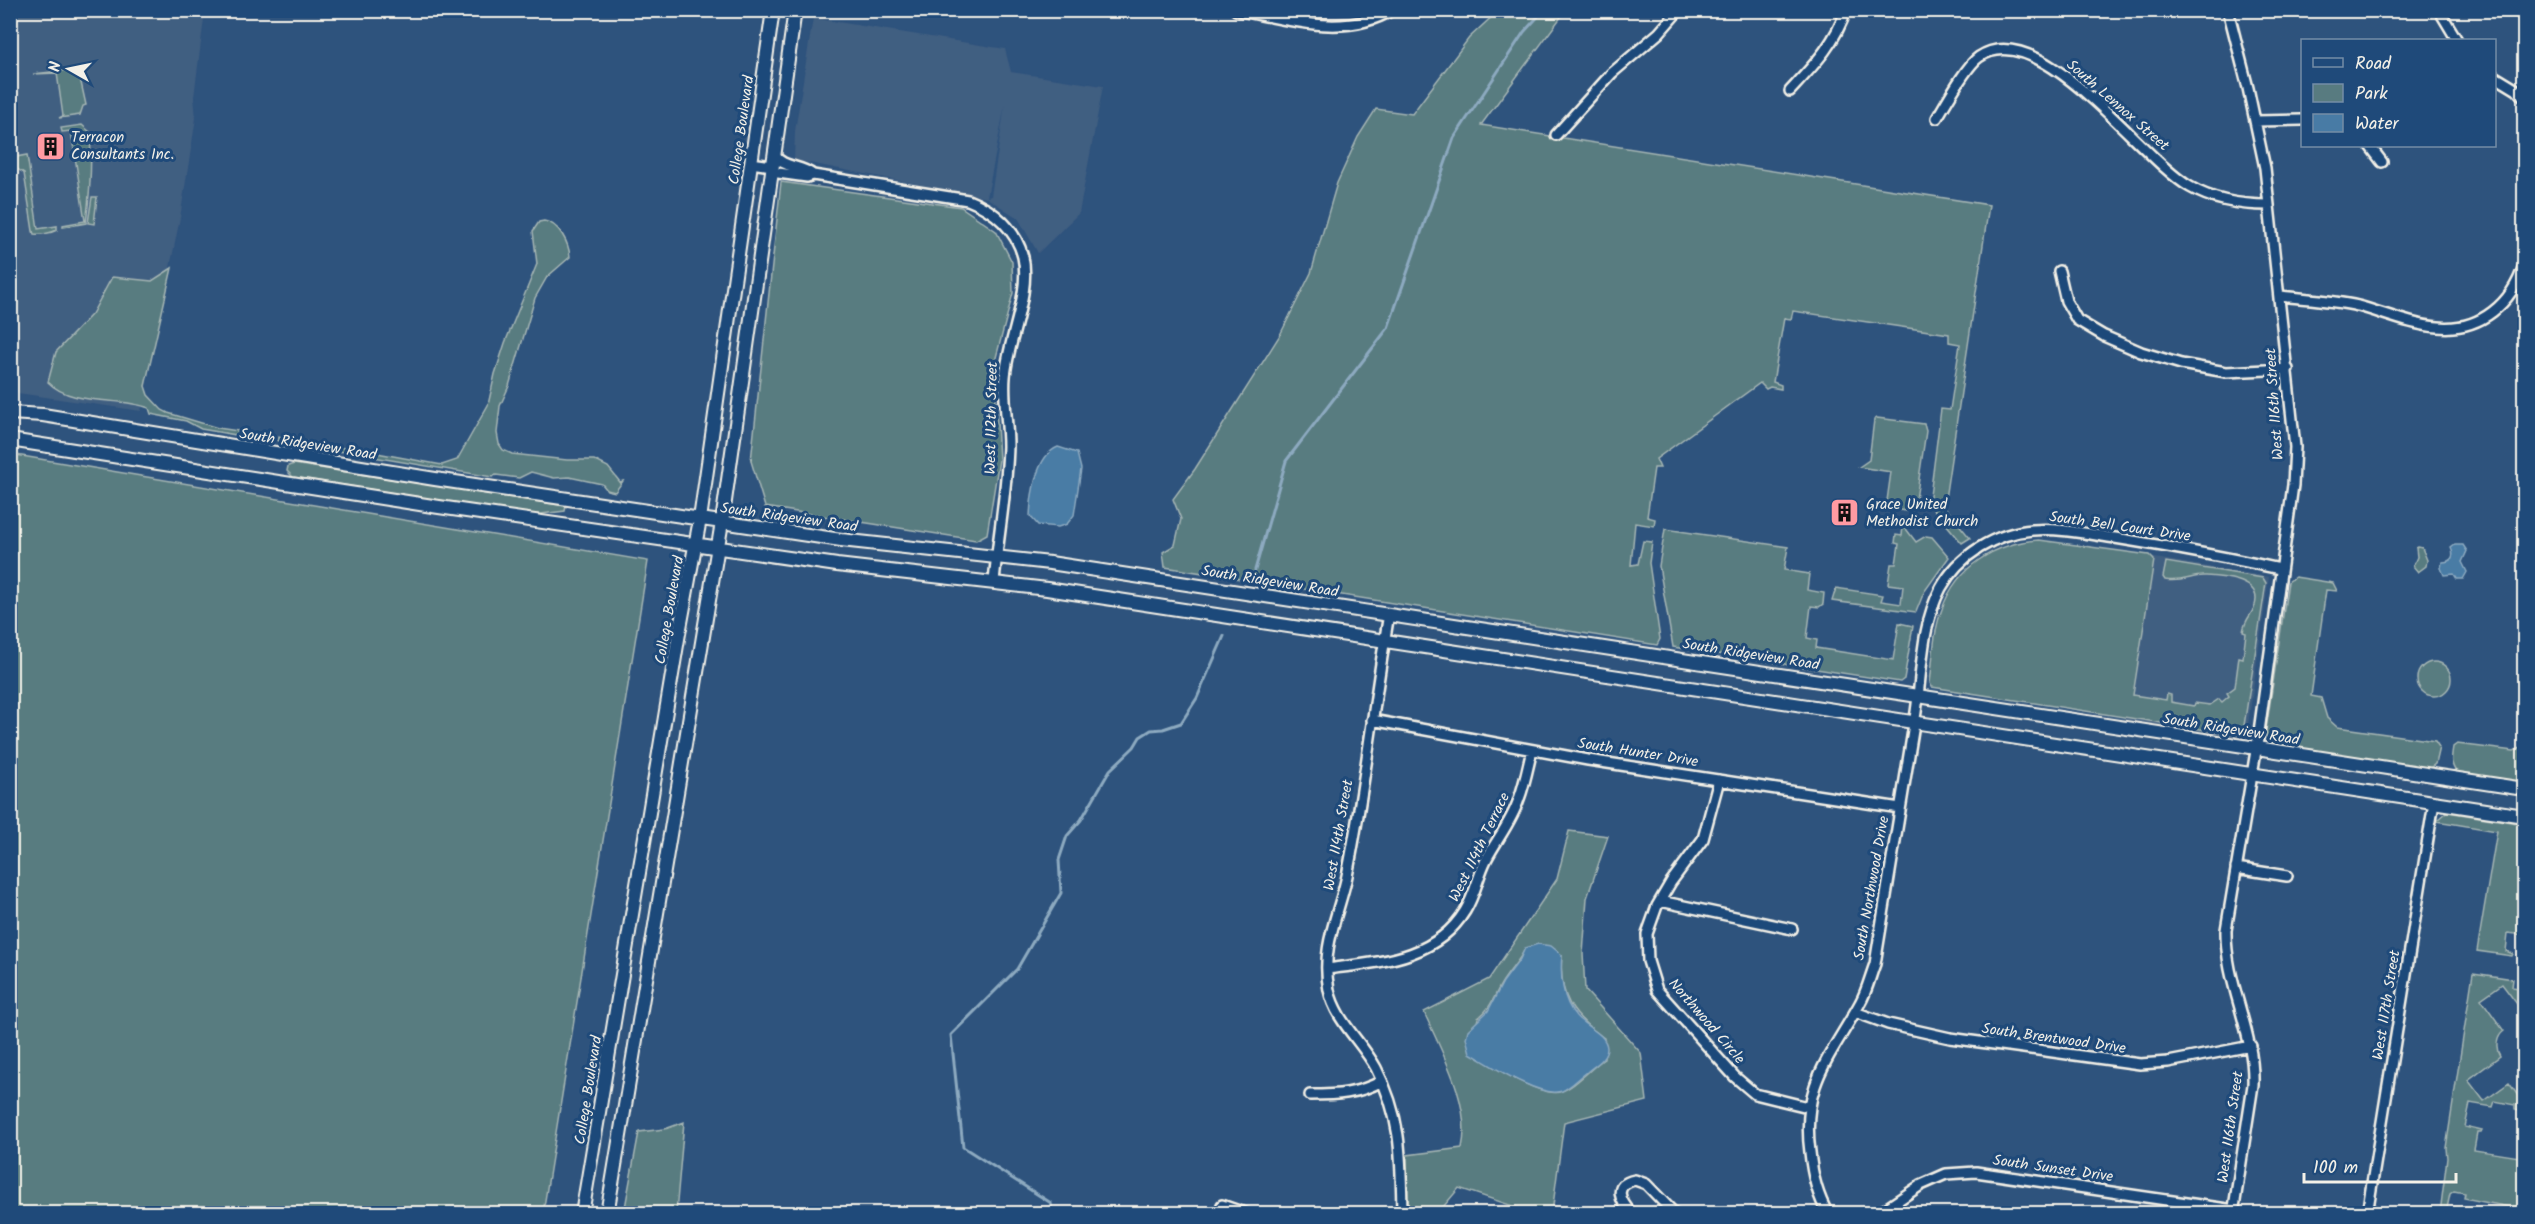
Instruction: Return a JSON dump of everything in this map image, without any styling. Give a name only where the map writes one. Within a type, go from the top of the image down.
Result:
[{"type":"main road","name":"College Boulevard","points":[[582,1214],[700,519],[774,10]]},
{"type":"main road","points":[[607,1214],[722,522],[795,10]]},
{"type":"main road","name":"South Ridgeview Road","points":[[10,414],[54,417],[389,472],[841,540],[996,556],[1389,614],[2524,789]]},
{"type":"main road","points":[[10,440],[439,507],[837,565],[994,582],[1385,640],[2524,816]]},
{"type":"street","points":[[1236,10],[1325,25],[1348,26],[1372,20],[1392,10]]},
{"type":"street","points":[[1556,135],[1612,72],[1659,33],[1679,10]]},
{"type":"street","points":[[1790,91],[1821,58],[1840,29],[1846,10]]},
{"type":"street","name":"West 116th Street","points":[[2228,10],[2255,122],[2269,205],[2295,447],[2293,485],[2256,748],[2226,930],[2227,959],[2251,1046],[2253,1085],[2233,1212]]},
{"type":"street","points":[[2439,10],[2456,39]]},
{"type":"street","name":"South Lennox Street","points":[[1937,118],[1978,58],[1999,50],[2016,50],[2040,59],[2074,84],[2146,151],[2190,187],[2236,204],[2269,205]]},
{"type":"street","points":[[2496,77],[2517,90],[2524,98]]},
{"type":"street","points":[[2255,122],[2301,120]]},
{"type":"street","points":[[2371,147],[2382,162]]},
{"type":"street","points":[[751,163],[782,163],[808,170],[813,175],[807,177],[772,164]]},
{"type":"street","name":"West 112th Street","points":[[813,175],[953,196],[981,205],[1007,226],[1018,244],[1023,256],[1023,288],[1004,379],[1007,464],[994,582]]},
{"type":"street","points":[[2280,296],[2349,304],[2437,327],[2467,325],[2495,311],[2505,302],[2524,265]]},
{"type":"street","points":[[2059,271],[2066,301],[2077,320],[2104,336],[2141,352],[2181,364],[2226,372],[2288,369]]},
{"type":"street","name":"South Bell Court Drive","points":[[1918,695],[1928,622],[1941,588],[1963,558],[1984,545],[2007,536],[2033,530],[2063,531],[2163,546],[2280,568]]},
{"type":"street","name":"West 114th Street","points":[[1389,614],[1348,874],[1327,947],[1329,991],[1334,1004],[1369,1057],[1395,1110],[1401,1152],[1402,1214]]},
{"type":"street","name":"South Northwood Drive","points":[[1828,1214],[1813,1175],[1807,1133],[1808,1107],[1816,1079],[1862,1000],[1875,964],[1918,695]]},
{"type":"street","name":"South Hunter Drive","points":[[1372,720],[1532,750],[1900,808]]},
{"type":"street","name":"West 114th Terrace","points":[[1328,969],[1394,960],[1420,951],[1447,934],[1457,923],[1470,901],[1486,861],[1519,799],[1532,750]]},
{"type":"street","name":"Northwood Circle","points":[[1719,780],[1703,839],[1671,882],[1660,901],[1647,934],[1648,961],[1657,990],[1735,1077],[1755,1094],[1808,1107]]},
{"type":"street","name":"West 117th Street","points":[[2367,1214],[2434,802]]},
{"type":"street","points":[[2236,868],[2287,876]]},
{"type":"street","points":[[1660,901],[1792,929]]},
{"type":"street","name":"South Brentwood Drive","points":[[1855,1012],[1950,1038],[2140,1065],[2251,1046]]},
{"type":"street","points":[[1310,1095],[1344,1095],[1382,1081]]},
{"type":"street","name":"South Sunset Drive","points":[[1878,1214],[1921,1185],[1946,1174],[1976,1172],[2233,1212]]},
{"type":"street","points":[[1632,1214],[1623,1204],[1620,1192],[1625,1184],[1635,1180],[1646,1184],[1675,1214]]},
{"type":"street","points":[[1222,1205],[1248,1214]]},
{"type":"shaded area","points":[[11,11],[205,11],[194,97],[196,118],[180,218],[141,411],[11,392]]},
{"type":"shaded area","points":[[813,18],[1005,49],[1011,72],[1103,86],[1079,213],[1038,253],[1018,218],[987,198],[794,160],[795,131]],"holes":[[[1005,105],[991,196],[987,197]]]},
{"type":"shaded area","points":[[2149,557],[2269,577],[2246,739],[2123,720]]},
{"type":"green space","points":[[1498,11],[1569,11],[1561,17],[1481,125],[1989,205],[1944,506],[1970,538],[1962,543],[1929,504],[1941,409],[1950,410],[1960,344],[1949,342],[1949,334],[1793,311],[1791,319],[1784,318],[1773,382],[1781,385],[1781,389],[1770,387],[1766,389],[1760,383],[1656,459],[1660,468],[1654,468],[1647,517],[1655,519],[1654,526],[1635,523],[1631,565],[1638,564],[1643,541],[1652,542],[1649,563],[1660,639],[1657,645],[1165,567],[1163,552],[1175,545],[1181,519],[1173,499],[1195,469],[1280,335],[1311,273],[1337,183],[1358,137],[1376,109],[1412,114],[1469,38]]},
{"type":"green space","points":[[78,69],[86,105],[83,106],[80,115],[59,118],[63,116],[57,73],[33,74]]},
{"type":"green space","points":[[82,125],[90,132],[91,144],[86,223],[63,227],[63,225],[85,221],[71,131],[62,132],[61,128]]},
{"type":"green space","points":[[27,155],[38,229],[57,226],[57,230],[52,232],[34,234],[24,173],[11,164],[11,158]]},
{"type":"green space","points":[[781,182],[961,207],[996,231],[1012,262],[1013,293],[994,365],[999,460],[987,534],[976,540],[765,507],[751,461]]},
{"type":"green space","points":[[92,197],[97,197],[94,224],[88,223]]},
{"type":"green space","points":[[544,221],[554,226],[562,234],[570,257],[547,277],[535,298],[509,386],[500,406],[497,433],[499,444],[503,450],[512,454],[567,460],[594,460],[608,467],[620,482],[623,481],[615,492],[607,490],[602,484],[569,477],[554,478],[531,472],[519,478],[496,475],[492,477],[278,441],[279,437],[344,448],[365,448],[377,453],[442,465],[457,460],[488,405],[505,343],[537,264],[533,231],[539,222]]},
{"type":"green space","points":[[172,268],[145,386],[148,395],[168,413],[218,428],[272,436],[271,441],[201,429],[186,421],[151,414],[149,408],[137,404],[70,395],[58,390],[48,382],[56,352],[92,314],[112,277],[152,281]]},
{"type":"green space","points":[[1877,418],[1924,424],[1926,431],[1915,506],[1906,511],[1886,508],[1891,472],[1859,467],[1869,460],[1874,420]]},
{"type":"green space","points":[[10,454],[648,561],[543,1213],[11,1213]]},
{"type":"green space","points":[[294,464],[566,506],[565,511],[533,515],[293,477],[287,471],[288,466]]},
{"type":"green space","points":[[1903,525],[1916,542],[1926,536],[1932,537],[1949,557],[1924,592],[1916,612],[1832,601],[1836,588],[1883,595],[1881,601],[1901,604],[1903,586],[1888,584],[1891,564],[1896,564],[1899,544],[1895,543],[1896,535],[1902,536]]},
{"type":"green space","points":[[1665,529],[1788,547],[1784,570],[1809,574],[1807,590],[1824,593],[1823,604],[1819,607],[1811,606],[1807,638],[1817,640],[1816,648],[1893,660],[1899,623],[1913,626],[1904,679],[1900,682],[1673,647],[1659,566]]},
{"type":"green space","points":[[2039,540],[2149,555],[2154,560],[2133,695],[2166,700],[2167,694],[2171,695],[2171,702],[2194,706],[2195,703],[2210,705],[2219,699],[2222,702],[2229,696],[2227,693],[2235,687],[2239,657],[2243,658],[2246,633],[2243,632],[2244,627],[2256,604],[2255,592],[2244,583],[2229,578],[2201,576],[2165,580],[2163,577],[2166,562],[2263,578],[2266,583],[2243,732],[2238,735],[1932,687],[1930,683],[1937,627],[1942,609],[1957,580],[1968,569],[1993,552],[2007,546]]},
{"type":"green space","points":[[2418,547],[2422,548],[2427,560],[2426,566],[2418,572],[2413,566]]},
{"type":"green space","points":[[2295,577],[2333,583],[2337,591],[2326,590],[2311,696],[2321,698],[2327,718],[2337,727],[2435,741],[2439,747],[2435,764],[2427,770],[2273,745],[2267,739],[2266,730],[2288,582]]},
{"type":"green space","points":[[2434,662],[2446,667],[2451,679],[2446,691],[2434,696],[2422,691],[2417,679],[2422,667]]},
{"type":"green space","points":[[2457,744],[2514,751],[2524,746],[2524,785],[2458,774],[2452,765],[2453,747]]},
{"type":"green space","points":[[2447,812],[2524,824],[2524,935],[2508,933],[2506,951],[2513,954],[2512,956],[2477,951],[2497,831],[2437,821]]},
{"type":"green space","points":[[1569,831],[1608,836],[1587,898],[1583,954],[1585,990],[1641,1053],[1647,1101],[1564,1122],[1552,1213],[1534,1213],[1459,1188],[1438,1213],[1407,1213],[1407,1155],[1462,1148],[1464,1131],[1459,1096],[1424,1012],[1489,979],[1557,879]],"holes":[[[1525,949],[1562,955],[1562,982],[1565,993],[1583,1022],[1604,1038],[1604,1059],[1570,1087],[1559,1092],[1550,1092],[1514,1078],[1470,1052],[1478,1018],[1490,1006],[1503,981]]]},
{"type":"green space","points":[[2473,973],[2513,979],[2512,987],[2524,989],[2524,1005],[2520,1008],[2502,984],[2481,999],[2504,1031],[2497,1043],[2500,1056],[2468,1080],[2484,1101],[2509,1083],[2524,1104],[2524,1112],[2515,1110],[2515,1105],[2495,1101],[2493,1107],[2470,1103],[2465,1127],[2482,1131],[2477,1133],[2474,1150],[2519,1157],[2524,1136],[2524,1210],[2464,1198],[2465,1193],[2454,1191],[2450,1194],[2446,1213],[2440,1213],[2447,1158],[2446,1148]]},
{"type":"green space","points":[[684,1122],[676,1213],[624,1213],[639,1132],[665,1129]]},
{"type":"water","points":[[1058,447],[1077,453],[1081,469],[1074,515],[1067,524],[1058,527],[1038,525],[1030,516],[1036,477],[1044,459]]},
{"type":"water","points":[[2455,545],[2463,545],[2467,551],[2462,562],[2467,572],[2463,579],[2457,579],[2454,574],[2444,575],[2441,568],[2442,562],[2452,558],[2451,548]]},
{"type":"water","points":[[1538,944],[1551,946],[1562,955],[1562,979],[1571,1010],[1603,1038],[1607,1048],[1600,1062],[1562,1091],[1541,1090],[1502,1072],[1470,1053],[1466,1038],[1468,1030],[1488,1011],[1525,948]]},
{"type":"waterway","points":[[1255,570],[1286,461],[1388,328],[1454,138],[1524,32],[1544,10]]},
{"type":"waterway","points":[[1052,1214],[1051,1203],[963,1147],[951,1035],[1017,969],[1061,893],[1059,860],[1067,836],[1081,820],[1110,770],[1134,747],[1140,737],[1151,730],[1181,723],[1197,698],[1224,636]]},
{"type":"place","name":"Terracon Consultants Inc.","points":[[50,146]]},
{"type":"place","name":"Grace United Methodist Church","points":[[1845,513]]}]
